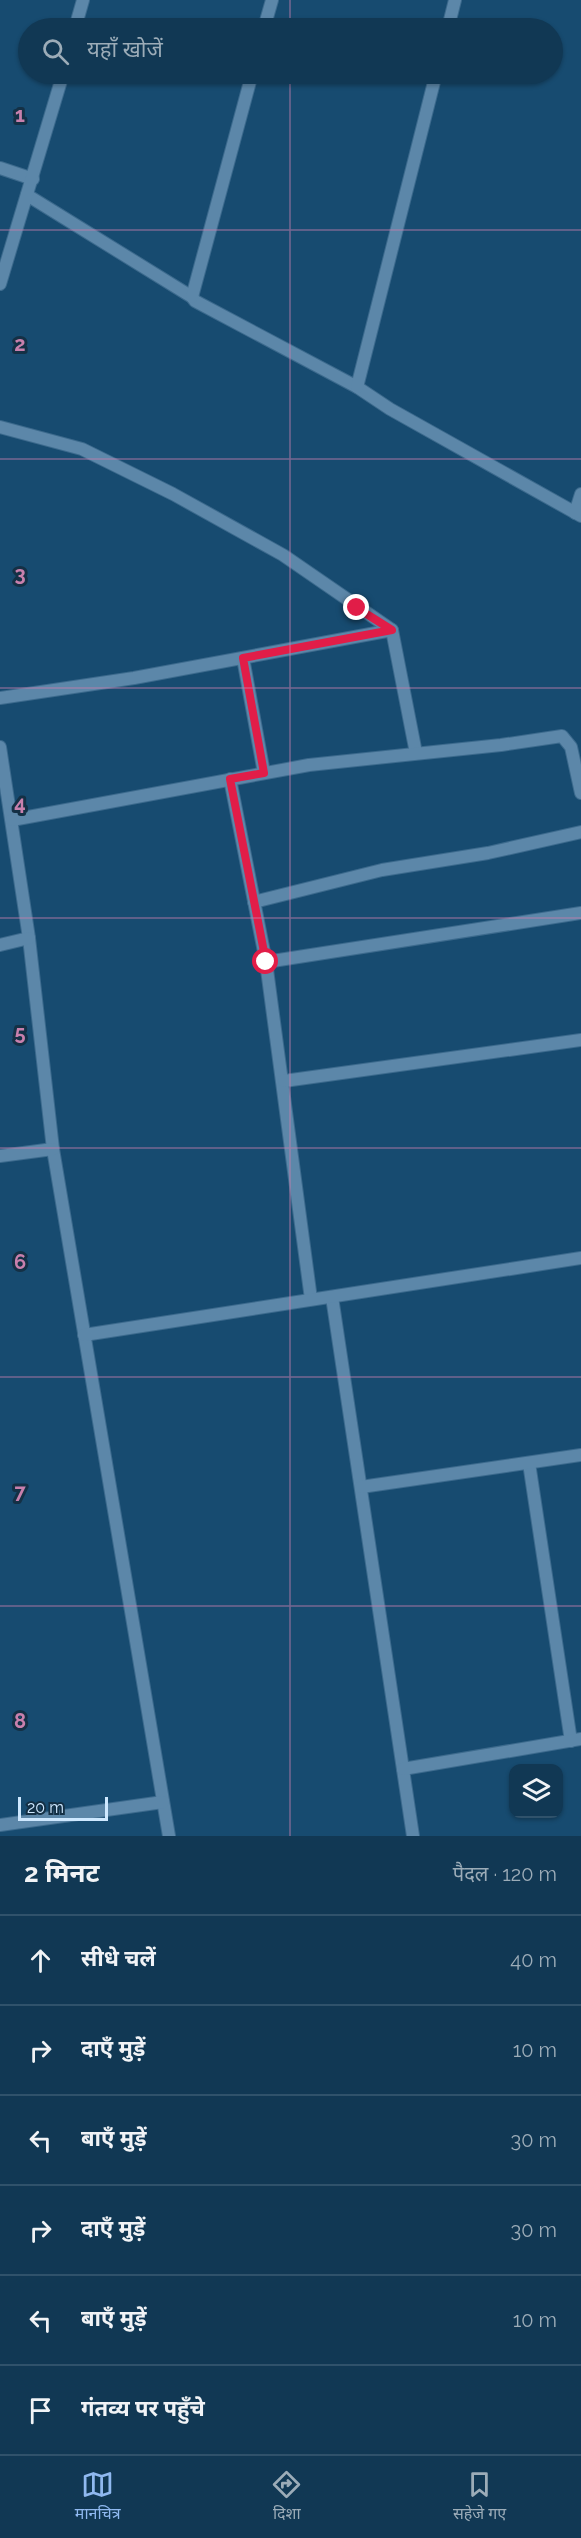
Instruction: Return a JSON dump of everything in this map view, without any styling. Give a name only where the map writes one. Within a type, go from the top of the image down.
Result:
[{"type":"street","points":[[78,18],[83,0]]},
{"type":"street","points":[[267,18],[272,0]]},
{"type":"street","points":[[450,18],[455,0]]},
{"type":"street","points":[[0,285],[60,84]]},
{"type":"street","points":[[192,297],[249,84]]},
{"type":"street","points":[[357,387],[433,84]]},
{"type":"street","points":[[0,168],[33,179]]},
{"type":"street","points":[[27,195],[195,301],[357,387],[390,409],[578,514],[581,494]]},
{"type":"street","points":[[0,427],[82,449],[173,494],[283,555],[392,630],[416,753]]},
{"type":"street","points":[[0,698],[135,678],[392,630]]},
{"type":"street","points":[[243,658],[264,773]]},
{"type":"street","points":[[12,820],[309,765],[562,736],[572,747],[581,793]]},
{"type":"street","points":[[0,747],[29,938],[53,1149],[169,1836]]},
{"type":"street","points":[[230,779],[266,962],[284,1081],[311,1299]]},
{"type":"street","points":[[254,902],[382,870],[488,853],[581,832]]},
{"type":"street","points":[[266,962],[581,912]]},
{"type":"street","points":[[0,945],[29,938]]},
{"type":"street","points":[[284,1081],[581,1040]]},
{"type":"street","points":[[0,1156],[53,1149]]},
{"type":"street","points":[[84,1335],[581,1258]]},
{"type":"street","points":[[332,1297],[413,1836]]},
{"type":"street","points":[[361,1487],[581,1455]]},
{"type":"street","points":[[403,1769],[576,1740],[529,1463]]},
{"type":"street","points":[[0,1825],[163,1802]]},
{"type":"route","points":[[266,962],[230,779],[264,773],[243,658],[392,630],[357,608]]}]
